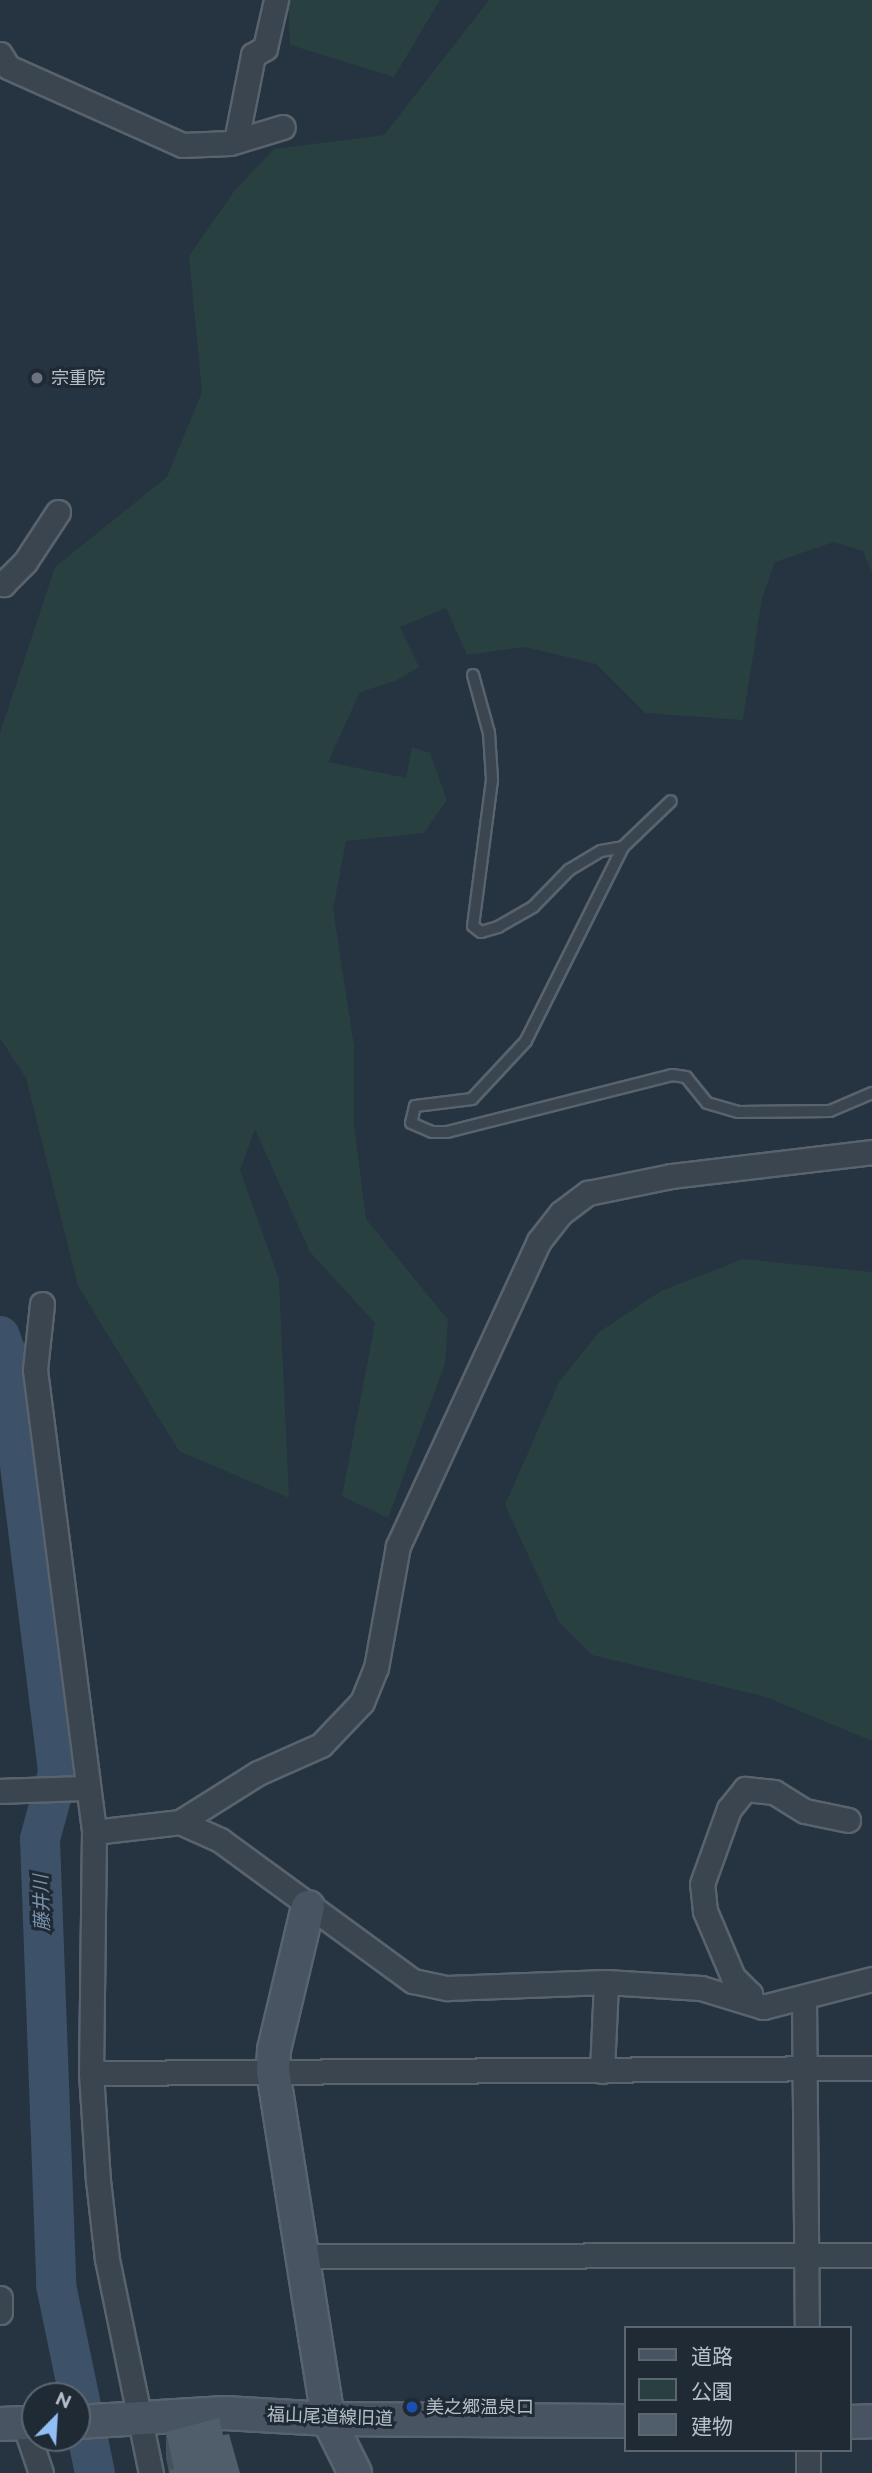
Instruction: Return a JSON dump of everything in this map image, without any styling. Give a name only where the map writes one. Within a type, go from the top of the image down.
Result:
[{"type":"street","points":[[236,141],[253,55],[265,48],[276,0]]},
{"type":"street","points":[[0,54],[8,66],[182,145],[236,141],[283,127]]},
{"type":"street","points":[[0,582],[3,584],[24,562],[58,512]]},
{"type":"street","points":[[94,1832],[180,1822],[258,1773],[321,1745],[362,1702],[376,1668],[398,1546],[539,1241],[561,1213],[588,1193],[671,1176],[737,1165],[872,1152]]},
{"type":"street","points":[[42,1304],[35,1370],[80,1788],[94,1832],[92,2073],[107,2259],[151,2473]]},
{"type":"street","points":[[0,1791],[80,1788]]},
{"type":"street","points":[[751,2003],[750,1994],[733,1977],[705,1911],[702,1884],[729,1809],[745,1789],[774,1792],[805,1811],[848,1820]]},
{"type":"street","points":[[180,1822],[220,1840],[308,1907],[413,1981],[447,1987],[499,1988],[606,1982],[701,1988],[763,2007],[872,1979]]},
{"type":"street","points":[[308,1907],[274,2050],[273,2071],[300,2256],[328,2419],[355,2473]]},
{"type":"street","points":[[602,2071],[606,1982]]},
{"type":"street","points":[[804,1998],[807,2326]]},
{"type":"street","points":[[92,2073],[872,2068]]},
{"type":"street","points":[[300,2256],[872,2255]]},
{"type":"street","points":[[0,2298],[0,2312]]},
{"type":"street","name":"福山尾道線旧道","points":[[91,2422],[225,2413],[328,2419],[624,2421]]},
{"type":"street","points":[[851,2422],[872,2421]]},
{"type":"street","points":[[20,2423],[41,2473]]},
{"type":"street","points":[[808,2452],[808,2473]]},
{"type":"lane","points":[[473,675],[489,733],[492,780],[473,926],[481,932],[498,927],[533,907],[569,870],[601,851],[623,847]]},
{"type":"lane","points":[[671,801],[623,847],[526,1041],[472,1099],[415,1106],[411,1123],[432,1132],[447,1132],[672,1075],[686,1077],[707,1103],[738,1112],[830,1111],[872,1093]]},
{"type":"green space","points":[[288,0],[440,0],[394,77],[290,45]]},
{"type":"green space","points":[[489,0],[872,0],[872,572],[863,551],[834,542],[775,562],[762,598],[743,720],[645,713],[596,664],[525,647],[467,655],[446,608],[400,627],[419,667],[395,681],[360,692],[328,762],[406,778],[412,747],[430,753],[447,800],[424,833],[346,841],[333,909],[354,1046],[354,1125],[366,1219],[448,1320],[445,1364],[388,1518],[342,1496],[375,1323],[310,1252],[255,1129],[240,1170],[279,1279],[289,1498],[179,1451],[78,1286],[26,1078],[0,1038],[0,733],[55,567],[167,477],[202,392],[189,256],[235,190],[274,149],[384,135]]},
{"type":"green space","points":[[743,1259],[872,1272],[872,1741],[766,1697],[592,1655],[559,1622],[505,1505],[559,1382],[599,1332],[661,1291]]},
{"type":"building","points":[[219,2418],[223,2435],[229,2434],[240,2473],[170,2473],[169,2470],[174,2469],[166,2432]]},
{"type":"waterway","name":"藤井川","points":[[0,1336],[6,1353],[58,1773],[40,1839],[56,2285],[95,2473]]},
{"type":"place","name":"宗重院","points":[[37,378]]},
{"type":"place","name":"美之郷温泉口","points":[[412,2407]]}]
